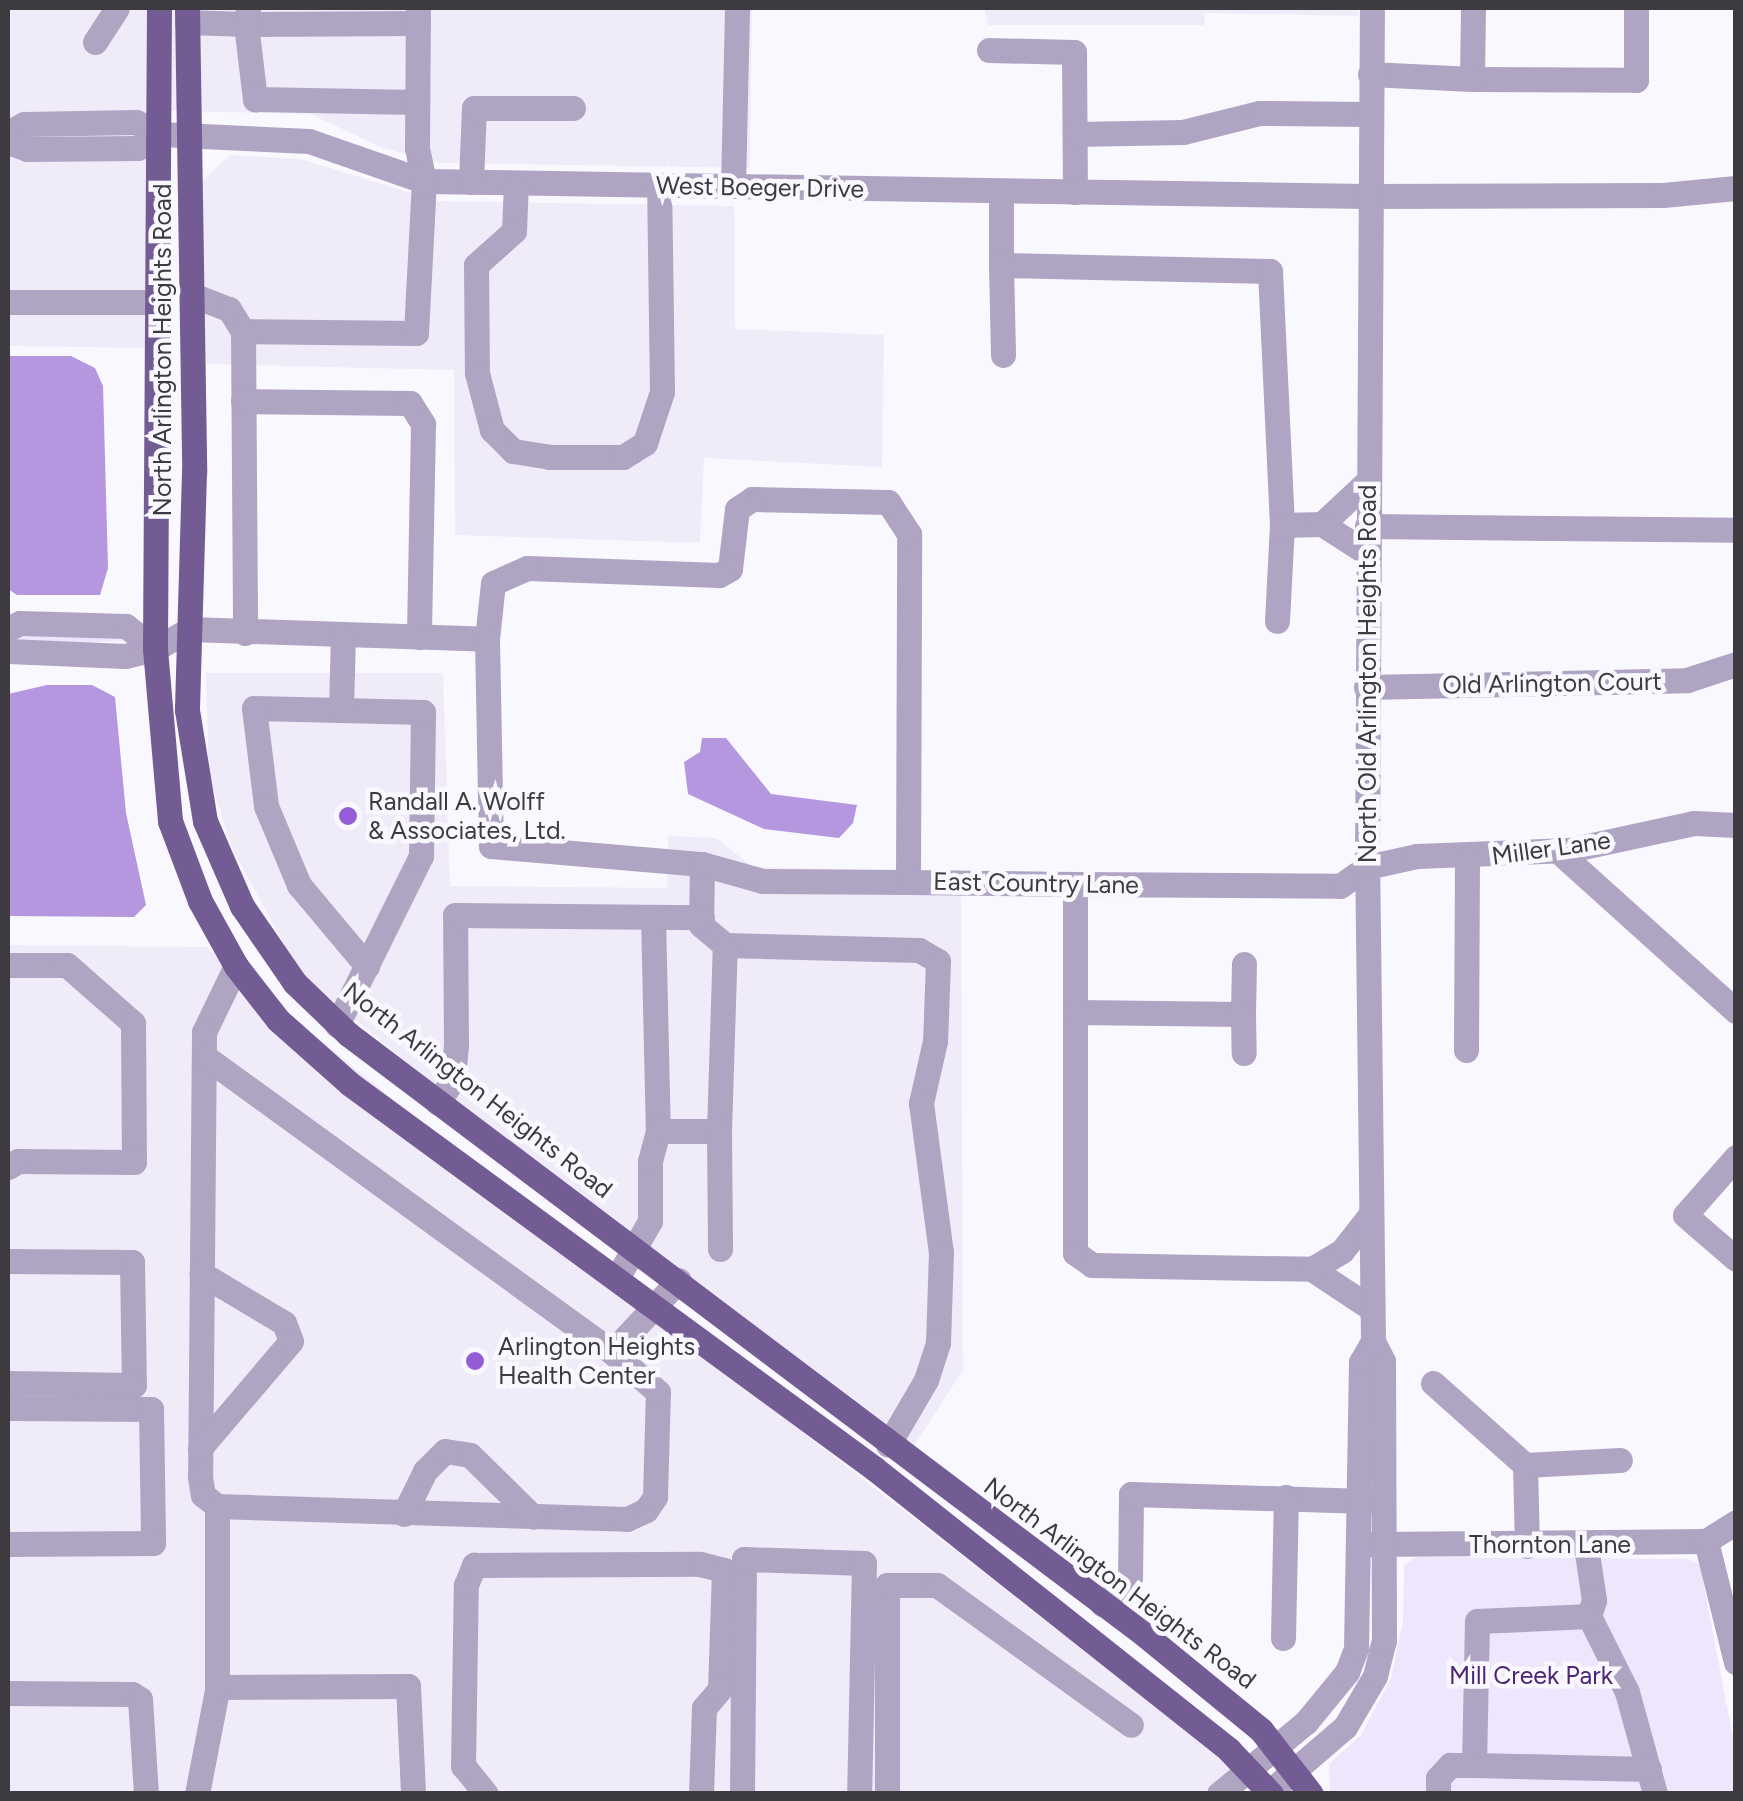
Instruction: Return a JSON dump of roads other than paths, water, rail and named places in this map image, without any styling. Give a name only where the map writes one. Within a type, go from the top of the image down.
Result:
[{"type":"main road","name":"North Arlington Heights Road","points":[[160,8],[156,648],[170,821],[200,901],[236,966],[278,1020],[350,1084],[875,1470],[1249,1768],[1269,1793]]},
{"type":"main road","name":"North Arlington Heights Road","points":[[187,15],[192,295],[187,710],[205,821],[242,906],[296,983],[338,1025],[1102,1604],[1276,1745],[1311,1794]]},
{"type":"street","points":[[96,42],[117,8]]},
{"type":"street","points":[[733,186],[737,8]]},
{"type":"street","name":"North Old Arlington Heights Road","points":[[1269,1793],[1346,1726],[1375,1676],[1384,1641],[1386,1544],[1372,1501],[1361,1362],[1373,1341],[1366,686],[1366,196],[1372,8]]},
{"type":"street","points":[[1472,79],[1473,8]]},
{"type":"street","points":[[1370,74],[1636,80],[1636,8]]},
{"type":"street","points":[[187,15],[418,15],[418,102],[424,181],[416,333],[243,331]]},
{"type":"street","points":[[247,16],[254,99],[418,102]]},
{"type":"street","points":[[988,50],[1074,52],[1076,192]]},
{"type":"street","points":[[470,182],[474,108],[573,108]]},
{"type":"street","points":[[1075,134],[1183,132],[1246,114],[1368,114]]},
{"type":"street","points":[[8,133],[24,124],[136,122],[160,134]]},
{"type":"street","points":[[8,142],[26,149],[138,148],[160,134]]},
{"type":"street","name":"West Boeger Drive","points":[[160,134],[309,141],[424,181],[1366,196],[1663,196],[1736,188]]},
{"type":"street","points":[[516,183],[514,231],[476,265],[477,373],[492,430],[512,451],[549,457],[623,457],[645,443],[662,392],[659,185]]},
{"type":"street","points":[[1001,191],[1002,356]]},
{"type":"street","points":[[1001,265],[1270,271],[1282,525],[1277,621]]},
{"type":"street","points":[[192,295],[229,309],[243,331],[244,633]]},
{"type":"street","points":[[8,302],[158,302]]},
{"type":"street","points":[[243,401],[410,403],[422,424],[420,637]]},
{"type":"street","points":[[1322,524],[1367,482]]},
{"type":"street","points":[[8,650],[125,656],[156,648],[190,629],[487,639],[488,594],[515,568],[720,575],[730,569],[737,509],[752,499],[888,502],[910,534],[908,882]]},
{"type":"street","points":[[1282,525],[1322,524],[1367,553]]},
{"type":"street","points":[[1367,526],[1736,530]]},
{"type":"street","points":[[8,628],[126,626],[156,648]]},
{"type":"street","points":[[342,710],[344,635]]},
{"type":"street","name":"East Country Lane","points":[[487,639],[491,846],[702,864],[762,880],[1340,886],[1367,867]]},
{"type":"street","name":"Old Arlington Court","points":[[1366,686],[1687,680],[1736,664]]},
{"type":"street","points":[[338,1025],[367,966],[420,856],[423,712],[254,708],[266,806],[299,884],[367,966]]},
{"type":"street","name":"Miller Lane","points":[[1367,867],[1416,856],[1467,859],[1558,851],[1694,823],[1736,825]]},
{"type":"street","points":[[1558,851],[1736,1011]]},
{"type":"street","points":[[1466,1050],[1467,859]]},
{"type":"street","points":[[702,864],[701,924],[725,945],[919,950],[938,961],[935,1040],[921,1103],[941,1252],[938,1343],[926,1380],[888,1445]]},
{"type":"street","points":[[1075,884],[1075,1253],[1092,1265],[1312,1269],[1342,1251],[1371,1214]]},
{"type":"street","points":[[438,1103],[455,1062],[455,915],[702,917]]},
{"type":"street","points":[[617,1278],[650,1221],[650,1161],[658,1131],[653,916]]},
{"type":"street","points":[[720,1249],[725,945]]},
{"type":"street","points":[[1244,964],[1244,1053]]},
{"type":"street","points":[[8,965],[68,965],[133,1023],[134,1162],[18,1161],[8,1167]]},
{"type":"street","points":[[204,1056],[612,1352],[658,1392],[655,1497],[627,1519],[217,1506],[203,1495],[200,1448],[204,1056],[208,1014],[236,966]]},
{"type":"street","points":[[1075,1012],[1243,1014]]},
{"type":"street","points":[[658,1131],[719,1132]]},
{"type":"street","points":[[1736,1157],[1685,1215],[1736,1259]]},
{"type":"street","points":[[8,1261],[132,1262],[134,1384],[8,1383]]},
{"type":"street","points":[[1312,1269],[1372,1309]]},
{"type":"street","points":[[200,1448],[291,1341],[284,1323],[202,1274]]},
{"type":"street","points":[[612,1352],[679,1280]]},
{"type":"street","points":[[1432,1383],[1524,1465],[1620,1460]]},
{"type":"street","points":[[8,1408],[151,1409],[153,1543],[8,1544]]},
{"type":"street","points":[[404,1514],[425,1471],[445,1451],[470,1455],[532,1517]]},
{"type":"street","points":[[1524,1465],[1527,1546]]},
{"type":"street","points":[[1102,1604],[1130,1578],[1132,1494],[1372,1501]]},
{"type":"street","points":[[1283,1638],[1286,1496]]},
{"type":"street","name":"North Old Arlington Heights Road","points":[[1218,1794],[1306,1722],[1348,1672],[1356,1648],[1360,1544],[1372,1501]]},
{"type":"street","points":[[197,1794],[217,1686],[217,1506]]},
{"type":"street","name":"Thornton Lane","points":[[1360,1544],[1586,1546],[1706,1541],[1736,1522]]},
{"type":"street","points":[[1706,1541],[1736,1662]]},
{"type":"street","points":[[1438,1794],[1438,1778],[1450,1765],[1652,1781],[1627,1692],[1589,1616],[1594,1600],[1586,1546]]},
{"type":"street","points":[[742,1794],[744,1559],[864,1563],[859,1794]]},
{"type":"street","points":[[486,1794],[464,1766],[466,1585],[474,1565],[700,1564],[724,1570],[720,1689],[704,1708],[701,1794]]},
{"type":"street","points":[[887,1794],[888,1586],[937,1585],[1131,1725]]},
{"type":"street","points":[[1474,1764],[1477,1620],[1589,1616]]},
{"type":"street","points":[[217,1686],[408,1686],[412,1794]]},
{"type":"street","points":[[8,1694],[132,1694],[140,1700],[146,1794]]},
{"type":"place","name":"Randall A. Wolff & Associates, Ltd.","points":[[348,816]]},
{"type":"place","name":"Arlington Heights Health Center","points":[[475,1361]]},
{"type":"park label","name":"Mill Creek Park","points":[[1531,1675]]}]
